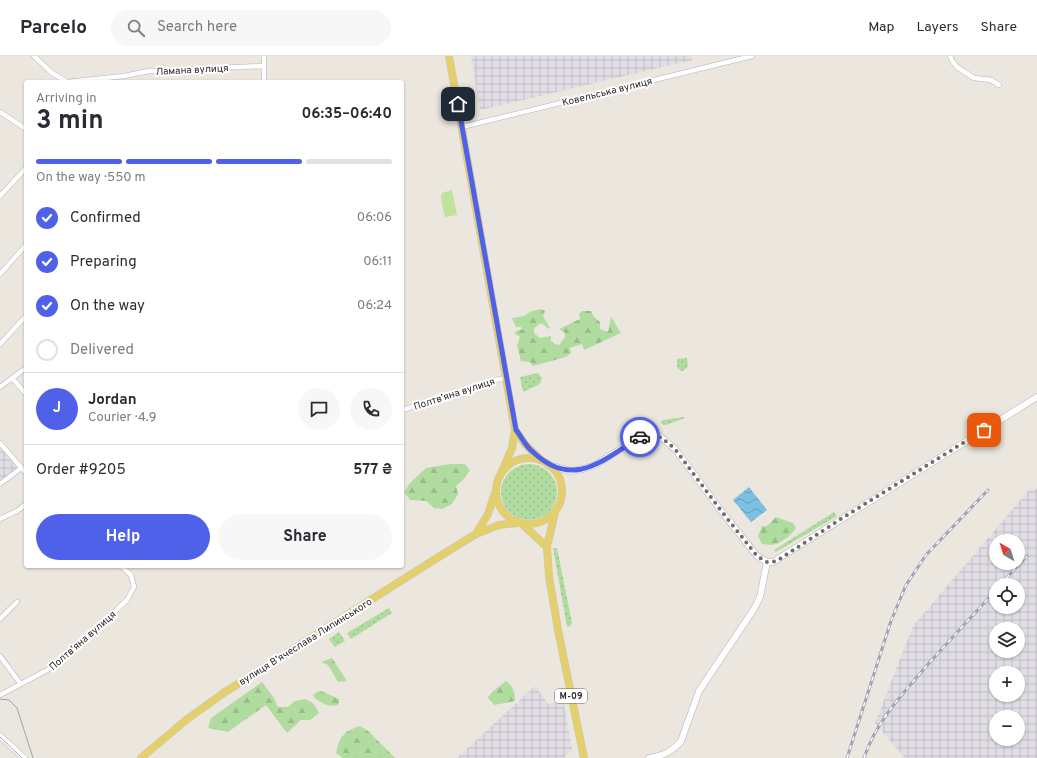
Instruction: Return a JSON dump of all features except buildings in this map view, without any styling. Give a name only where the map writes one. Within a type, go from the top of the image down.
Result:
[{"type":"main road","name":"М-09","points":[[449,56],[516,430],[525,444],[546,463],[558,477],[561,484],[561,500],[555,512],[547,547],[549,576],[561,647],[584,758]]},
{"type":"main road","points":[[498,478],[502,471],[514,462],[529,458],[571,471],[583,469],[595,465],[648,433],[656,435],[675,449],[757,556],[767,562],[773,562],[1037,397]]},
{"type":"main road","name":"М-09","points":[[516,430],[511,452],[498,478],[496,489],[498,503],[501,510],[506,515],[520,523],[547,547]]},
{"type":"main road","name":"вулиця Вʼячеслава Липинського","points":[[476,534],[488,514],[496,489]]},
{"type":"main road","points":[[520,523],[537,524],[550,517],[555,512]]},
{"type":"main road","name":"вулиця Вʼячеслава Липинського","points":[[141,758],[186,720],[222,694],[476,534],[499,525],[520,523]]},
{"type":"main road","points":[[649,758],[661,756],[676,747],[681,741],[699,691],[754,609],[760,597],[767,562]]},
{"type":"main road","points":[[0,736],[24,758]]},
{"type":"street","name":"Ламана вулиця","points":[[34,56],[52,73],[64,80]]},
{"type":"street","points":[[264,56],[264,80]]},
{"type":"street","name":"Ковельська вулиця","points":[[462,127],[752,56]]},
{"type":"street","points":[[950,56],[957,67],[974,78],[991,80],[999,85]]},
{"type":"street","name":"Ламана вулиця","points":[[86,80],[149,71],[264,66]]},
{"type":"street","points":[[1,114],[24,128]]},
{"type":"street","points":[[0,196],[24,170]]},
{"type":"street","points":[[0,274],[24,247]]},
{"type":"street","points":[[0,344],[24,318]]},
{"type":"street","points":[[0,387],[24,369]]},
{"type":"street","points":[[12,378],[24,392]]},
{"type":"street","name":"Полтвʼяна вулиця","points":[[404,409],[495,380],[506,378]]},
{"type":"street","points":[[0,443],[24,471]]},
{"type":"street","points":[[0,484],[21,468]]},
{"type":"street","points":[[0,519],[17,511],[24,506]]},
{"type":"street","name":"Полтвʼяна вулиця","points":[[0,695],[51,668],[127,600],[134,587],[131,576],[124,568]]},
{"type":"street","points":[[0,619],[17,602]]},
{"type":"street","points":[[0,656],[20,684]]},
{"type":"shaded area","points":[[471,56],[691,56],[692,60],[480,110]]},
{"type":"shaded area","points":[[0,447],[18,469],[0,482]]},
{"type":"shaded area","points":[[1037,489],[1037,758],[905,758],[875,723],[913,626],[989,537],[989,570],[1025,570],[1025,534],[991,534],[1029,490]]},
{"type":"shaded area","points":[[535,686],[549,705],[562,695],[572,749],[563,758],[457,758]]},
{"type":"green space","points":[[452,190],[457,215],[445,217],[441,197],[442,193]]},
{"type":"green space","points":[[541,309],[545,311],[543,316],[550,328],[549,329],[541,323],[534,328],[534,333],[540,338],[551,336],[551,341],[555,344],[559,345],[565,337],[565,333],[559,329],[580,319],[579,314],[582,311],[591,311],[594,317],[600,322],[600,329],[608,332],[611,317],[621,333],[584,350],[582,344],[570,348],[571,353],[566,357],[533,366],[530,362],[521,361],[517,346],[520,337],[515,334],[516,331],[523,329],[521,327],[516,327],[512,318],[524,316],[532,311]]},
{"type":"green space","points":[[687,358],[687,367],[682,371],[677,366],[677,359]]},
{"type":"green space","points":[[538,373],[542,378],[540,384],[523,392],[520,377]]},
{"type":"green space","points":[[685,418],[666,425],[661,423],[663,420]]},
{"type":"green space","points":[[652,421],[649,428],[634,437],[637,424]]},
{"type":"green space","points":[[450,464],[465,464],[470,470],[464,479],[456,486],[458,494],[452,504],[442,509],[434,508],[426,501],[410,500],[404,492],[410,483],[426,468]]},
{"type":"green space","points":[[523,464],[535,464],[545,468],[553,476],[557,486],[557,498],[553,508],[545,516],[535,520],[523,520],[513,516],[505,508],[501,498],[501,486],[505,476],[513,468]]},
{"type":"green space","points":[[834,512],[837,516],[776,552],[774,550]]},
{"type":"green space","points":[[776,517],[793,523],[796,528],[789,536],[779,543],[772,545],[762,544],[758,536],[762,526],[767,526]]},
{"type":"green space","points":[[553,548],[557,548],[572,623],[567,627]]},
{"type":"green space","points":[[389,608],[392,613],[351,639],[347,633]]},
{"type":"green space","points":[[339,632],[345,641],[335,647],[329,639]]},
{"type":"green space","points":[[332,658],[347,681],[338,682],[328,665],[321,662]]},
{"type":"green space","points":[[506,681],[513,690],[515,701],[494,705],[488,697]]},
{"type":"green space","points":[[262,682],[274,698],[278,707],[288,707],[295,701],[305,699],[314,704],[319,713],[310,720],[301,720],[287,733],[266,705],[228,732],[208,728],[211,718]]},
{"type":"green space","points":[[321,691],[339,699],[339,704],[329,706],[314,697],[313,695]]},
{"type":"green space","points":[[360,726],[368,731],[395,758],[343,758],[336,753],[343,735]]},
{"type":"water","points":[[749,487],[767,510],[751,522],[733,500]]},
{"type":"tram line","points":[[0,699],[9,700],[17,708],[33,758]]},
{"type":"tram line","points":[[0,737],[22,758]]},
{"type":"railway","points":[[847,758],[891,621],[906,585],[926,555],[988,490]]},
{"type":"railway","points":[[1007,578],[1027,556]]},
{"type":"railway","points":[[864,758],[876,731],[892,707],[930,662],[989,598]]},
{"type":"way so far","points":[[640,437],[648,433],[656,435],[675,449],[757,556],[767,562],[773,562],[984,430]]},
{"type":"route","points":[[458,104],[504,370],[516,430],[532,452],[544,462],[561,469],[571,471],[595,465],[640,437]]}]
